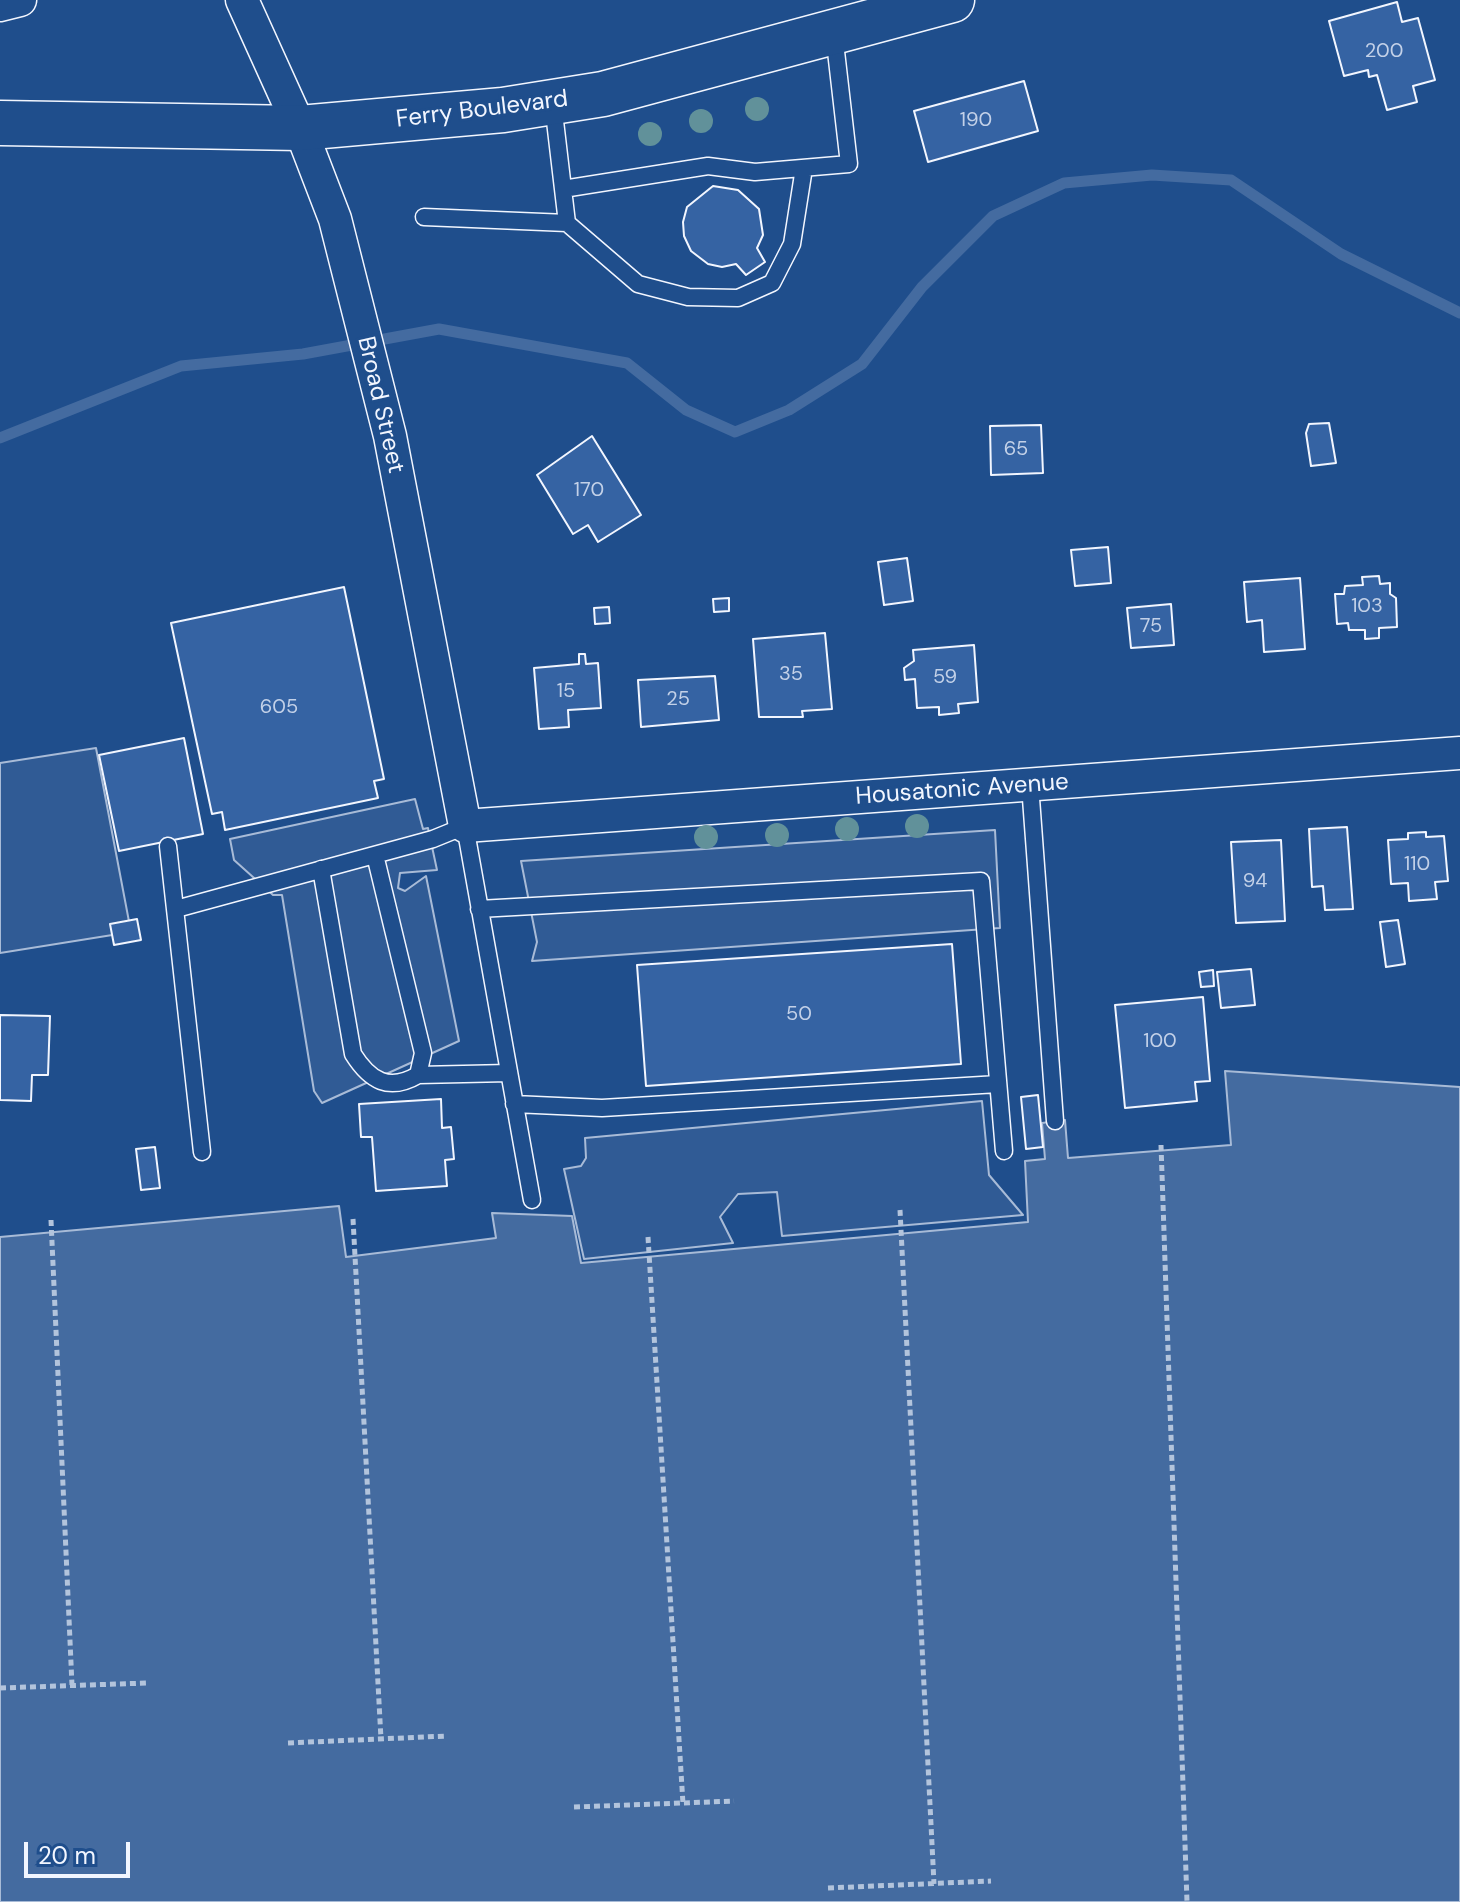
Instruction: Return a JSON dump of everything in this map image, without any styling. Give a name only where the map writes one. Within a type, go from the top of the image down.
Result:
[{"type":"main road","name":"Ferry Boulevard","points":[[0,123],[300,128],[503,110],[603,94],[952,0]]},
{"type":"street","points":[[0,5],[20,0]]},
{"type":"street","name":"Broad Street","points":[[242,0],[300,128],[335,219],[390,436],[465,826]]},
{"type":"street","name":"Housatonic Avenue","points":[[465,826],[1460,753]]},
{"type":"lane","points":[[563,189],[708,166],[755,172],[849,164],[834,34]]},
{"type":"lane","points":[[553,102],[567,223]]},
{"type":"lane","points":[[424,217],[567,223],[638,284],[688,297],[738,298],[772,283],[792,244],[804,168]]},
{"type":"lane","points":[[1030,785],[1055,1121]]},
{"type":"lane","points":[[176,909],[433,839],[465,826],[532,1200]]},
{"type":"lane","points":[[168,846],[202,1152]]},
{"type":"lane","points":[[375,855],[423,1053],[418,1075]]},
{"type":"lane","points":[[321,869],[353,1054],[363,1070],[381,1084],[402,1084],[418,1075],[509,1073]]},
{"type":"lane","points":[[479,909],[981,881],[1004,1151]]},
{"type":"lane","points":[[514,1104],[602,1108],[998,1084]]},
{"type":"path","points":[[1161,1145],[1187,1902]]},
{"type":"path","points":[[900,1210],[934,1884]]},
{"type":"path","points":[[353,1219],[381,1739]]},
{"type":"path","points":[[51,1220],[72,1685]]},
{"type":"path","points":[[648,1237],[683,1804]]},
{"type":"path","points":[[0,1688],[147,1683]]},
{"type":"path","points":[[288,1743],[447,1736]]},
{"type":"path","points":[[574,1807],[734,1801]]},
{"type":"path","points":[[828,1888],[991,1881]]},
{"type":"shaded area","points":[[96,748],[131,932],[0,953],[0,763]]},
{"type":"shaded area","points":[[415,799],[423,829],[428,828],[437,870],[400,873],[398,888],[405,891],[426,876],[459,1041],[322,1103],[314,1091],[282,895],[273,895],[234,860],[230,839]]},
{"type":"shaded area","points":[[995,830],[1000,928],[532,961],[537,942],[521,861]]},
{"type":"shaded area","points":[[1225,1071],[1460,1087],[1460,1902],[0,1902],[0,1237],[339,1206],[346,1257],[496,1238],[492,1213],[572,1216],[581,1263],[1028,1222],[1025,1161],[1045,1159],[1042,1123],[1065,1120],[1068,1158],[1231,1145]]},
{"type":"shaded area","points":[[982,1101],[989,1175],[1023,1215],[782,1236],[777,1192],[738,1194],[720,1217],[733,1243],[584,1259],[564,1169],[581,1166],[586,1158],[585,1138]]},
{"type":"building","points":[[1397,2],[1402,22],[1418,18],[1435,80],[1413,86],[1417,102],[1387,110],[1377,75],[1369,77],[1368,70],[1344,76],[1329,21]]},
{"type":"building","points":[[1024,81],[1038,131],[928,162],[914,111]]},
{"type":"building","points":[[713,186],[738,190],[759,209],[763,235],[757,248],[765,262],[746,275],[736,264],[722,267],[708,264],[691,251],[684,236],[683,222],[687,207]]},
{"type":"building","points":[[1329,423],[1336,463],[1311,466],[1306,433],[1309,424]]},
{"type":"building","points":[[1041,425],[1043,473],[991,475],[990,426]]},
{"type":"building","points":[[592,436],[641,515],[598,542],[588,525],[573,534],[537,475]]},
{"type":"building","points":[[1108,547],[1111,583],[1075,586],[1071,550]]},
{"type":"building","points":[[907,558],[913,601],[884,605],[878,562]]},
{"type":"building","points":[[1379,576],[1380,584],[1390,583],[1390,594],[1396,598],[1397,627],[1379,628],[1379,638],[1365,639],[1365,630],[1349,630],[1348,623],[1337,624],[1335,594],[1344,594],[1345,586],[1363,585],[1362,577]]},
{"type":"building","points":[[1300,578],[1305,649],[1264,652],[1262,620],[1247,622],[1244,582]]},
{"type":"building","points":[[344,587],[384,779],[374,781],[378,798],[225,830],[222,812],[212,814],[171,623]]},
{"type":"building","points":[[729,598],[729,611],[714,612],[713,599]]},
{"type":"building","points":[[1171,604],[1174,645],[1131,648],[1127,608]]},
{"type":"building","points":[[609,607],[610,623],[595,624],[594,608]]},
{"type":"building","points":[[825,633],[832,709],[802,711],[803,717],[759,717],[753,639]]},
{"type":"building","points":[[974,645],[978,702],[958,704],[959,713],[939,715],[939,707],[917,708],[915,679],[905,680],[904,668],[914,661],[913,650]]},
{"type":"building","points":[[579,654],[585,654],[586,664],[598,663],[601,708],[568,710],[569,727],[539,729],[534,668],[579,664]]},
{"type":"building","points":[[715,676],[719,720],[641,727],[638,680]]},
{"type":"building","points":[[184,738],[203,834],[119,851],[99,755]]},
{"type":"building","points":[[1347,827],[1353,909],[1325,910],[1323,886],[1312,887],[1309,829]]},
{"type":"building","points":[[1426,832],[1426,837],[1444,836],[1448,881],[1435,882],[1437,899],[1409,901],[1408,883],[1391,884],[1388,840],[1408,839],[1408,833]]},
{"type":"building","points":[[1281,840],[1285,921],[1236,923],[1231,842]]},
{"type":"building","points":[[137,919],[141,940],[114,945],[110,924]]},
{"type":"building","points":[[1398,920],[1405,964],[1386,967],[1380,922]]},
{"type":"building","points":[[952,944],[961,1064],[646,1086],[637,965]]},
{"type":"building","points":[[1251,969],[1255,1005],[1221,1008],[1217,972]]},
{"type":"building","points":[[1213,970],[1214,986],[1201,987],[1199,972]]},
{"type":"building","points":[[1203,997],[1210,1081],[1195,1082],[1197,1101],[1125,1108],[1115,1005]]},
{"type":"building","points":[[0,1015],[50,1016],[48,1075],[32,1075],[31,1101],[0,1100]]},
{"type":"building","points":[[1038,1095],[1043,1147],[1026,1149],[1021,1097]]},
{"type":"building","points":[[441,1099],[442,1128],[451,1127],[454,1159],[445,1160],[447,1186],[376,1191],[372,1137],[361,1137],[359,1104]]},
{"type":"building","points":[[155,1147],[160,1188],[141,1190],[136,1149]]},
{"type":"waterway","points":[[0,438],[181,366],[303,354],[439,329],[627,363],[686,410],[735,432],[789,410],[862,364],[922,287],[993,216],[1064,183],[1152,175],[1231,180],[1341,254],[1460,313]]}]
